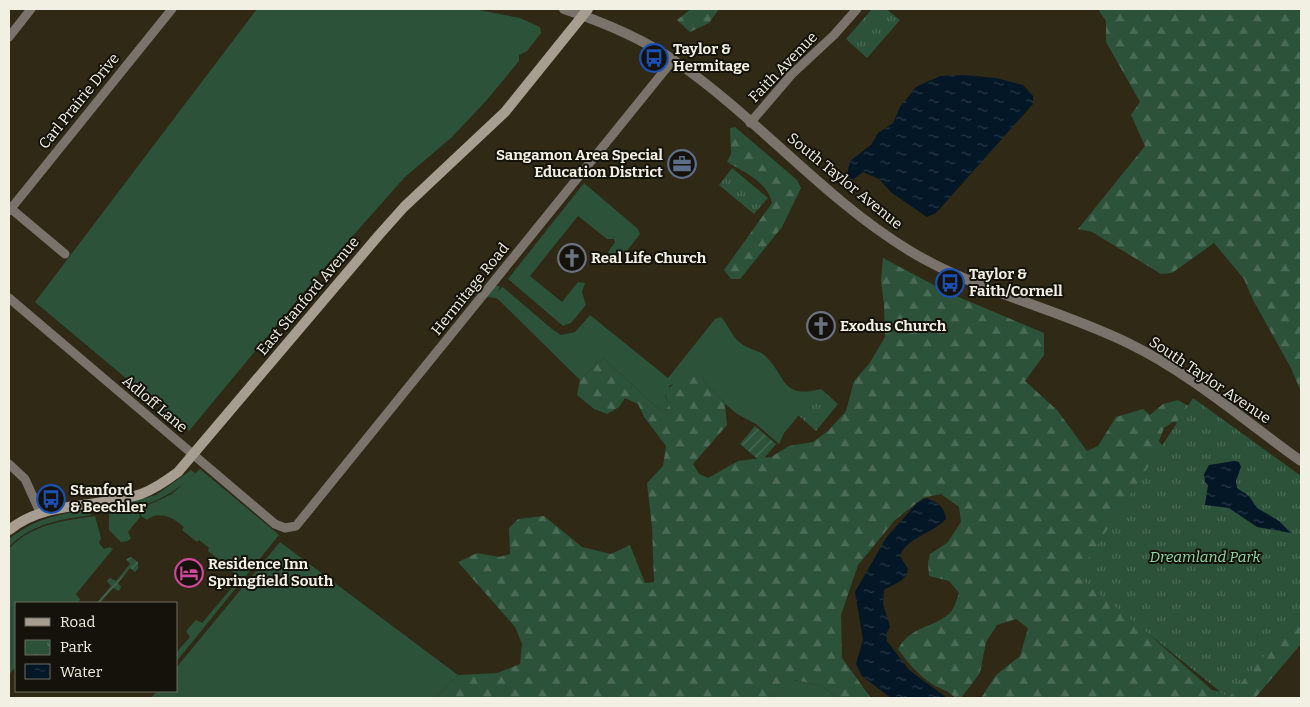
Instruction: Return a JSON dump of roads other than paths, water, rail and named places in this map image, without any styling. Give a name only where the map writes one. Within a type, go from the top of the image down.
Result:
[{"type":"main road","name":"East Stanford Avenue","points":[[9,530],[40,512],[142,494],[159,486],[178,472],[379,234],[404,207],[504,112],[586,12]]},
{"type":"street","points":[[9,37],[32,9]]},
{"type":"street","name":"Carl Prairie Drive","points":[[9,209],[172,9]]},
{"type":"street","name":"South Taylor Avenue","points":[[564,9],[586,12],[673,60],[862,217],[910,251],[984,288],[1092,327],[1135,347],[1187,379],[1301,461]]},
{"type":"street","name":"Faith Avenue","points":[[750,123],[792,74],[834,35],[857,9]]},
{"type":"street","name":"Hermitage Road","points":[[285,528],[296,526],[302,520],[673,60]]},
{"type":"street","points":[[9,209],[66,254]]},
{"type":"street","name":"Adloff Lane","points":[[9,298],[274,524],[285,528]]},
{"type":"street","points":[[9,464],[25,479],[40,512]]},
{"type":"water","points":[[963,75],[996,78],[1023,85],[1033,96],[1033,104],[936,213],[927,217],[892,193],[879,179],[863,172],[851,181],[847,174],[850,161],[871,145],[878,133],[893,123],[900,107],[916,87],[940,76]]},
{"type":"water","points":[[1239,462],[1241,467],[1236,481],[1237,488],[1249,496],[1257,508],[1279,521],[1291,533],[1257,527],[1229,508],[1205,505],[1208,485],[1205,482],[1204,474],[1209,465]]},
{"type":"water","points":[[926,498],[940,506],[944,511],[946,519],[914,540],[903,550],[900,556],[908,569],[907,573],[902,580],[884,590],[883,604],[890,627],[886,634],[887,641],[909,670],[947,698],[891,698],[862,676],[856,664],[863,640],[855,592],[886,538],[917,503]]},
{"type":"place","name":"Taylor & Hermitage","points":[[654,58]]},
{"type":"place","name":"Sangamon Area Special Education District","points":[[682,164]]},
{"type":"place","name":"Real Life Church","points":[[572,258]]},
{"type":"place","name":"Taylor & Faith/Cornell","points":[[950,283]]},
{"type":"place","name":"Exodus Church","points":[[821,326]]},
{"type":"place","name":"Stanford & Beechler","points":[[51,499]]},
{"type":"place","name":"Residence Inn Springfield South","points":[[189,573]]},
{"type":"park label","name":"Dreamland Park","points":[[1205,557]]}]
